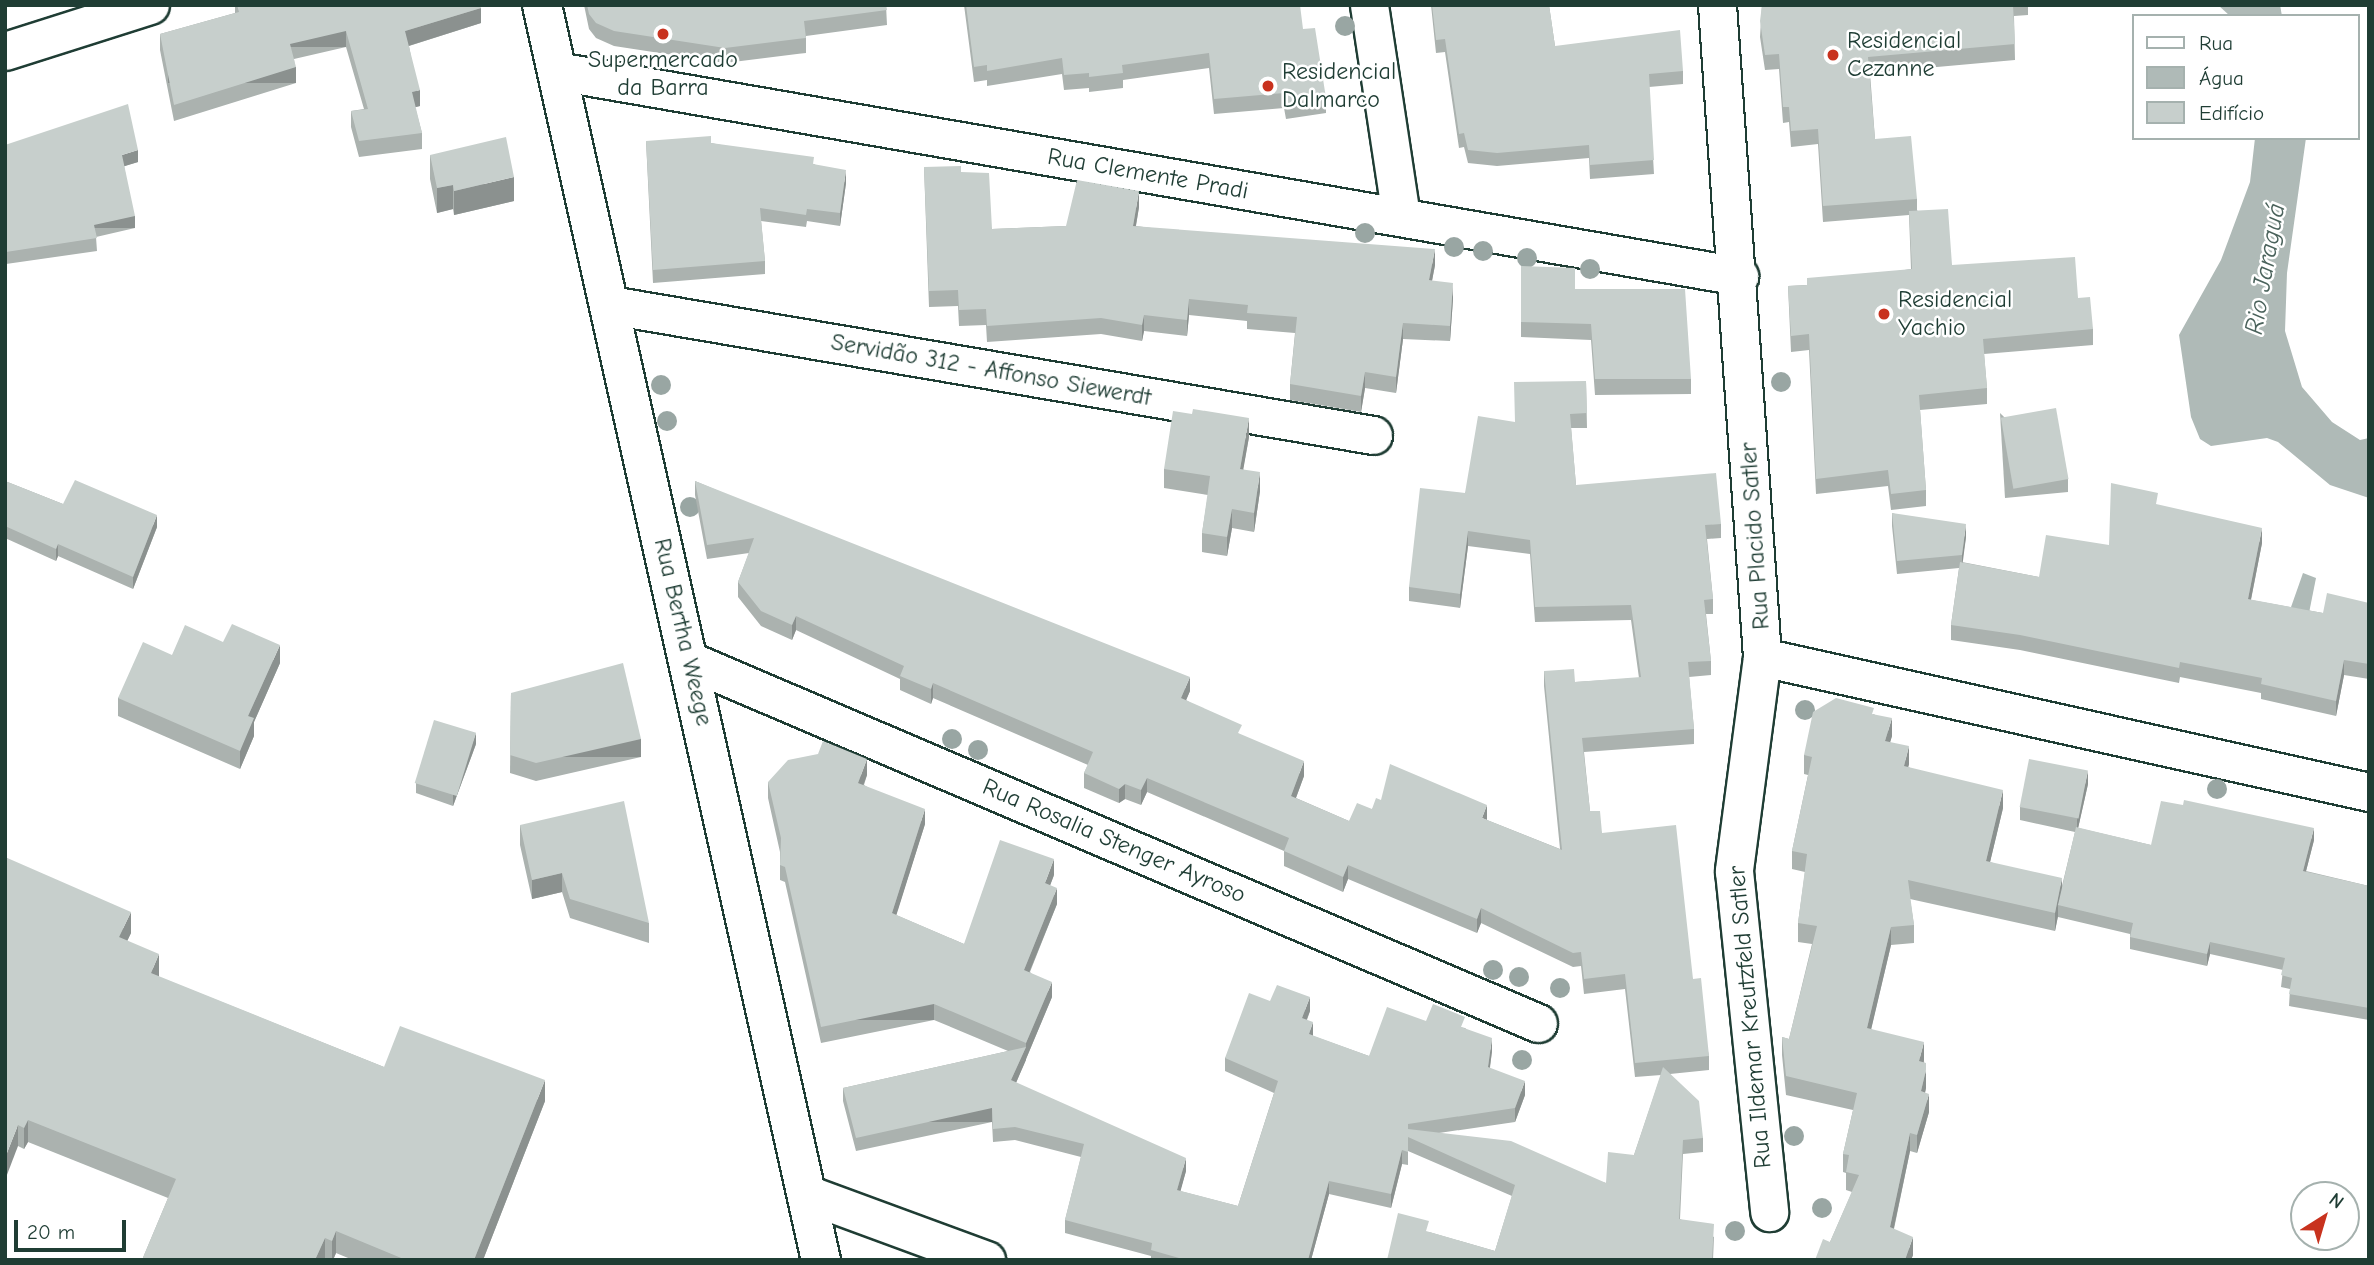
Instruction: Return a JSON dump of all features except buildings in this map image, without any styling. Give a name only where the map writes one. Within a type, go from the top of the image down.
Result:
[{"type":"main road","name":"Rua Bertha Weege","points":[[542,5],[690,660],[821,1260]]},
{"type":"street","points":[[5,51],[150,5]]},
{"type":"street","points":[[1369,5],[1401,217]]},
{"type":"street","name":"Rua Placido Satler","points":[[1717,5],[1739,276],[1762,657],[2369,792]]},
{"type":"street","name":"Rua Clemente Pradi","points":[[557,71],[1739,276]]},
{"type":"street","name":"Servidão 312 - Affonso Siewerdt","points":[[610,305],[1373,435]]},
{"type":"street","name":"Rua Ildemar Kreutzfeld Satler","points":[[1762,657],[1734,871],[1769,1212]]},
{"type":"street","name":"Rua Rosalia Stenger Ayroso","points":[[690,660],[1538,1023]]},
{"type":"street","points":[[807,1195],[986,1260]]},
{"type":"water","points":[[2218,5],[2280,5],[2282,14],[2228,14]]},
{"type":"water","name":"Rio Jaraguá","points":[[2255,140],[2306,140],[2287,273],[2285,331],[2302,387],[2332,422],[2360,440],[2369,438],[2369,498],[2330,485],[2278,442],[2267,438],[2211,446],[2200,439],[2191,417],[2179,335],[2221,260],[2250,182]]},
{"type":"water","points":[[2303,573],[2316,578],[2308,618],[2290,610]]},
{"type":"place","name":"Supermercado da Barra","points":[[663,34]]},
{"type":"place","name":"Residencial Cezanne","points":[[1833,55]]},
{"type":"place","name":"Residencial Dalmarco","points":[[1268,86]]},
{"type":"place","name":"Residencial Yachio","points":[[1884,314]]}]
